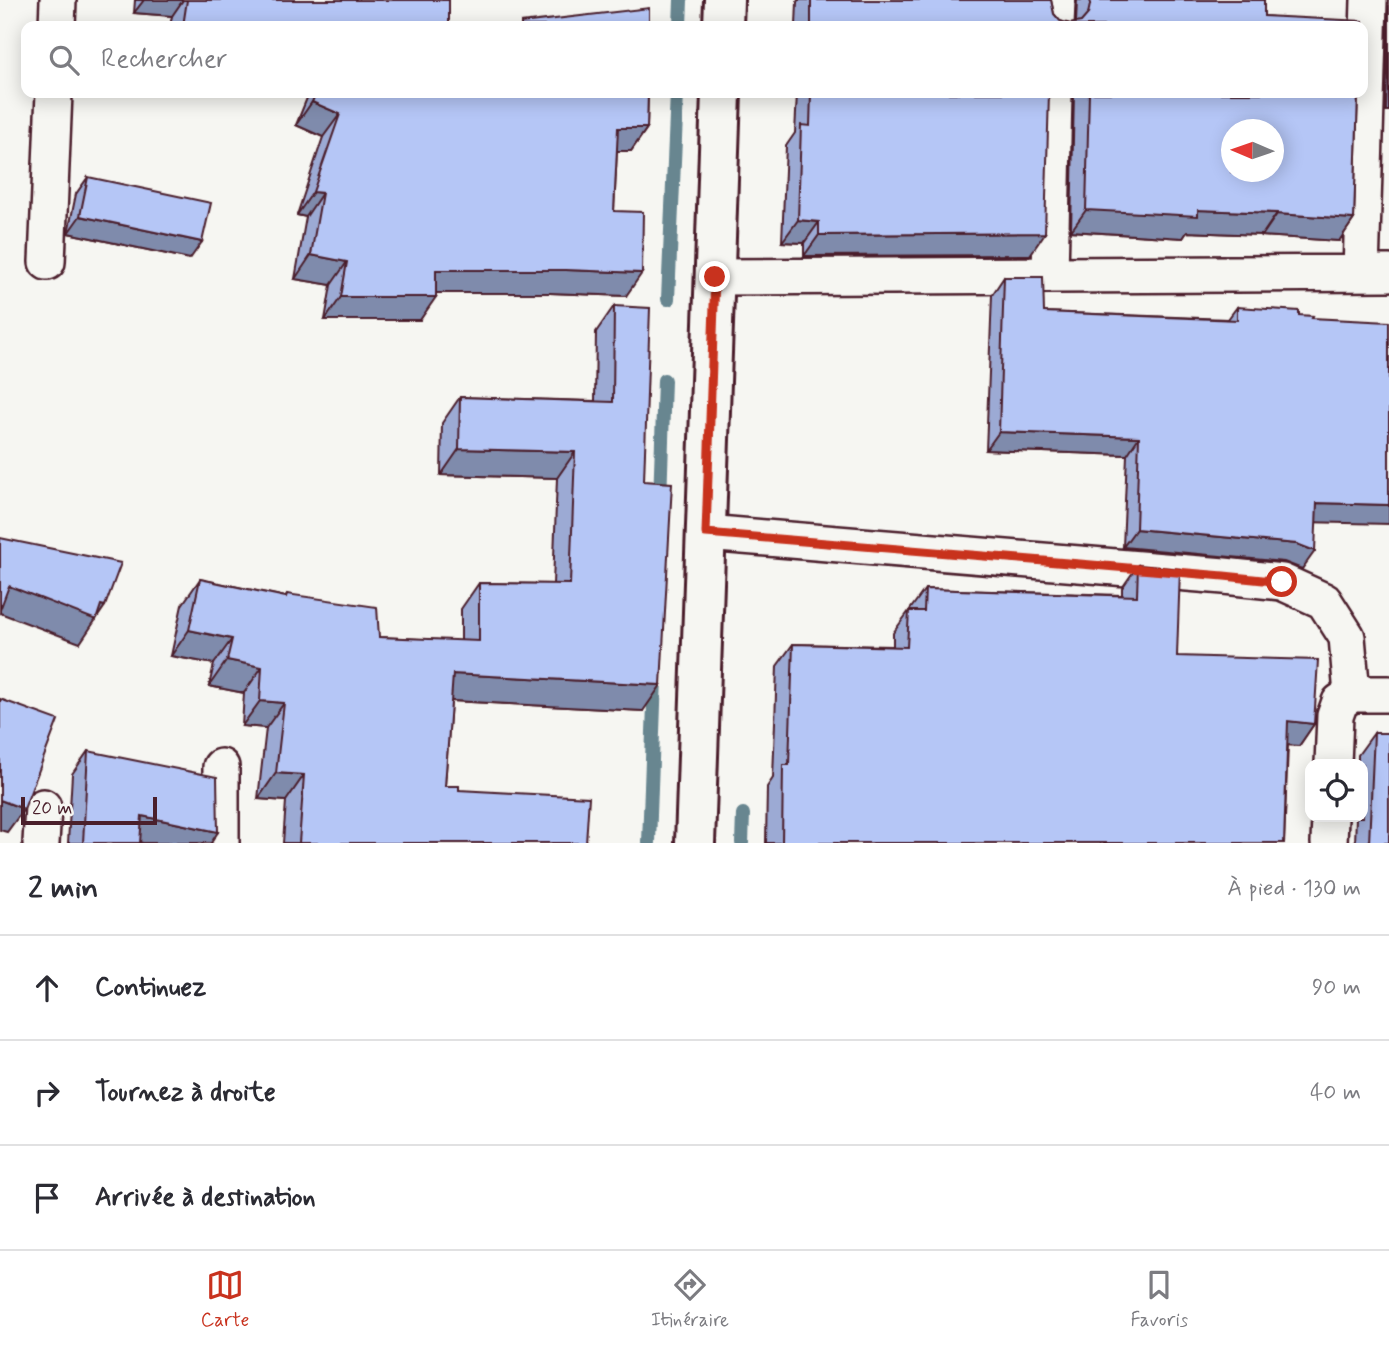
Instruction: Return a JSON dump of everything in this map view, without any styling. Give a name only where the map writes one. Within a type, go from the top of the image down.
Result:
[{"type":"street","points":[[57,21],[58,0]]},
{"type":"street","points":[[723,21],[724,0]]},
{"type":"street","points":[[1056,21],[1057,0]]},
{"type":"street","points":[[715,277],[1375,273],[1377,140],[1369,0]]},
{"type":"street","points":[[47,262],[54,98]]},
{"type":"street","points":[[695,843],[721,98]]},
{"type":"street","points":[[1049,275],[1054,98]]},
{"type":"street","points":[[706,533],[1282,582],[1324,601],[1347,637],[1352,694]]},
{"type":"street","points":[[1333,759],[1335,716],[1340,702],[1352,694],[1389,694]]},
{"type":"street","points":[[221,767],[221,843]]},
{"type":"street","points":[[41,843],[43,807]]},
{"type":"street","points":[[1329,843],[1330,822]]},
{"type":"building","points":[[187,0],[449,0],[449,21],[184,21]]},
{"type":"building","points":[[811,0],[1051,0],[1054,14],[1060,21],[811,21]]},
{"type":"building","points":[[1091,0],[1264,0],[1264,16],[1363,21],[1082,21],[1088,14]]},
{"type":"building","points":[[649,8],[649,21],[538,21]]},
{"type":"building","points":[[314,98],[648,98],[647,128],[618,128],[614,211],[643,212],[642,273],[436,270],[436,297],[341,297],[347,262],[311,255],[322,193],[313,192],[340,114],[312,102]]},
{"type":"building","points":[[811,98],[1049,98],[1045,233],[819,235],[819,222],[798,220],[801,125],[810,126]]},
{"type":"building","points":[[1089,98],[1358,98],[1354,219],[1198,210],[1198,216],[1086,210]]},
{"type":"building","points":[[88,177],[211,203],[202,242],[80,216]]},
{"type":"building","points":[[1004,277],[1043,277],[1044,312],[1237,320],[1237,307],[1299,311],[1299,315],[1313,316],[1312,318],[1389,322],[1389,505],[1317,503],[1315,551],[1297,544],[1136,529],[1139,437],[999,432]]},
{"type":"building","points":[[614,306],[650,308],[644,481],[672,483],[661,685],[453,674],[445,786],[459,786],[459,790],[589,797],[586,843],[299,843],[304,775],[276,773],[284,703],[260,701],[262,667],[227,660],[232,639],[189,630],[200,579],[286,597],[287,594],[377,607],[379,637],[479,641],[479,583],[570,584],[575,452],[459,449],[460,397],[613,402]]},
{"type":"building","points":[[0,538],[121,563],[105,606],[101,605],[96,620],[9,586],[0,610]]},
{"type":"building","points":[[1138,565],[1180,569],[1177,656],[1318,660],[1314,724],[1288,721],[1284,843],[782,843],[783,765],[789,765],[793,644],[907,647],[909,611],[924,611],[925,589],[1137,596]]},
{"type":"building","points":[[0,699],[58,720],[24,809],[0,800]]},
{"type":"building","points":[[1374,733],[1389,733],[1389,843],[1369,843]]},
{"type":"building","points":[[88,751],[217,777],[218,832],[142,816],[140,843],[83,843]]},
{"type":"waterway","points":[[680,21],[681,0]]},
{"type":"waterway","points":[[668,299],[677,98]]},
{"type":"waterway","points":[[660,501],[664,380]]},
{"type":"waterway","points":[[649,843],[655,677]]},
{"type":"waterway","points":[[742,843],[743,814]]},
{"type":"route","points":[[715,277],[706,533],[1282,582]]}]
